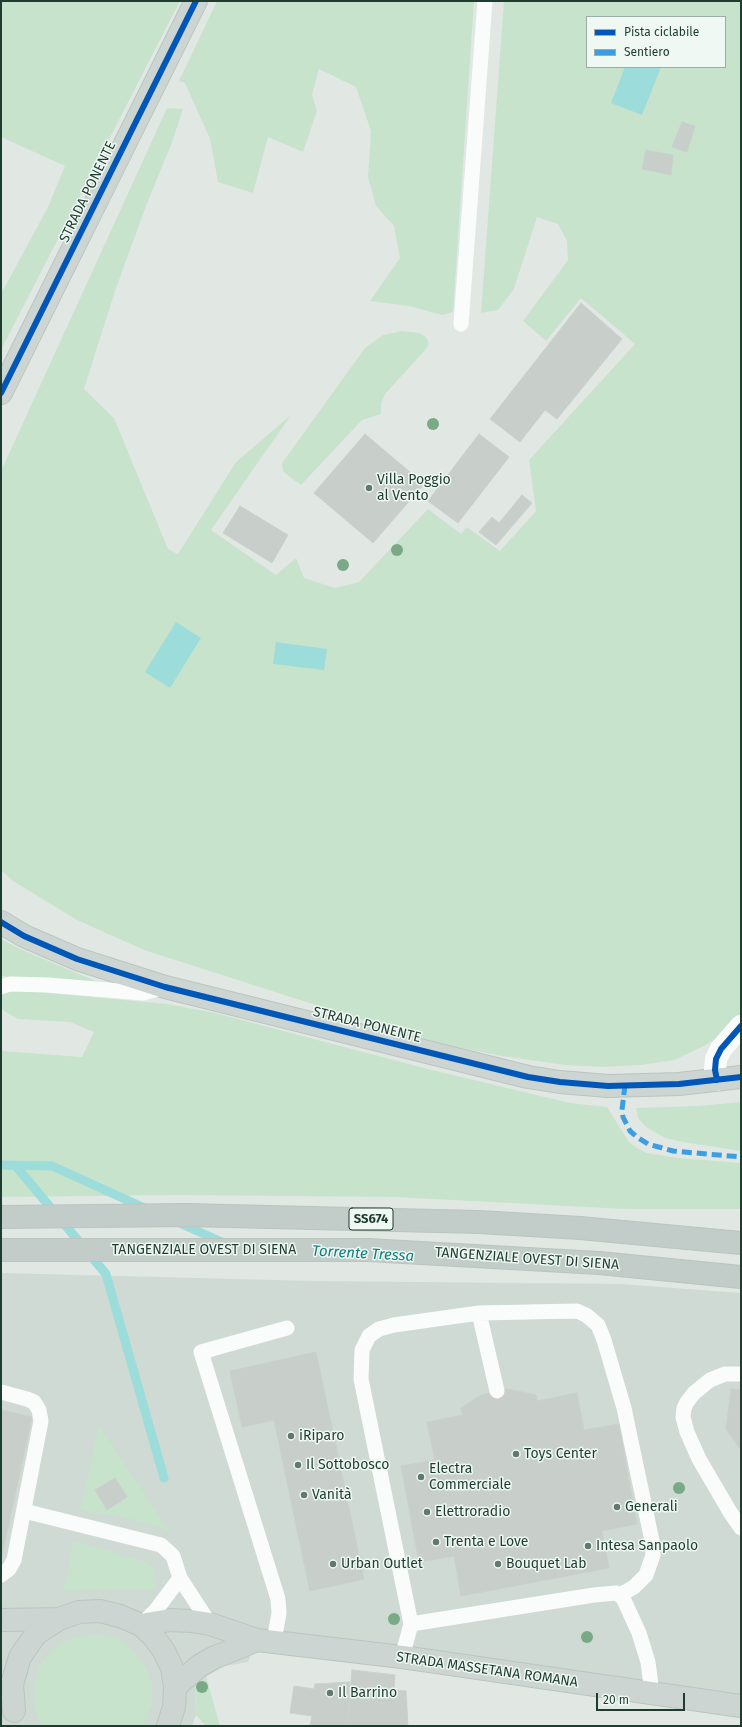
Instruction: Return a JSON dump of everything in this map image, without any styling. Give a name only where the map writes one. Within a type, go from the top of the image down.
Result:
[{"type":"highway","name":"SS674","points":[[1,1217],[186,1215],[471,1222],[580,1228],[741,1243]]},
{"type":"highway","name":"TANGENZIALE OVEST DI SIENA","points":[[1,1250],[368,1250],[599,1263],[741,1277]]},
{"type":"main road","name":"STRADA PONENTE","points":[[1,393],[196,1]]},
{"type":"main road","name":"STRADA PONENTE","points":[[1,922],[24,936],[77,959],[165,987],[528,1077],[560,1082],[608,1086],[643,1086],[741,1077]]},
{"type":"main road","points":[[17,1718],[12,1684],[20,1657],[36,1634],[59,1619],[79,1612],[100,1611],[120,1616],[141,1625],[153,1636],[164,1651],[172,1668],[175,1687],[174,1707],[168,1726]]},
{"type":"main road","points":[[1,1620],[59,1619]]},
{"type":"main road","name":"STRADA MASSETANA ROMANA","points":[[141,1625],[170,1620],[191,1621],[210,1624],[266,1640],[741,1706]]},
{"type":"main road","name":"STRADA MASSETANA ROMANA","points":[[175,1687],[199,1666],[213,1658],[266,1640]]},
{"type":"main road","points":[[1,1684],[17,1718]]},
{"type":"street","points":[[717,1080],[715,1070],[716,1059],[721,1049],[741,1026]]},
{"type":"lane","points":[[462,324],[485,1]]},
{"type":"lane","points":[[1,987],[10,984],[48,985],[143,993],[165,987]]},
{"type":"lane","points":[[402,1658],[412,1624],[361,1379],[362,1350],[369,1336],[379,1329],[394,1325],[479,1313],[578,1311],[586,1315],[598,1325],[604,1340],[624,1408],[652,1541],[653,1555],[646,1575],[634,1587],[620,1595]]},
{"type":"lane","points":[[479,1313],[497,1391]]},
{"type":"lane","points":[[266,1640],[279,1613],[278,1599],[201,1352],[287,1328]]},
{"type":"lane","points":[[741,1374],[725,1374],[710,1380],[694,1393],[684,1408],[683,1417],[687,1432],[699,1459],[741,1528]]},
{"type":"lane","points":[[1,1392],[34,1402],[39,1410],[41,1421],[14,1560],[9,1569],[1,1575]]},
{"type":"lane","points":[[24,1511],[162,1545],[173,1556],[180,1578],[210,1624]]},
{"type":"lane","points":[[141,1625],[156,1610],[180,1578]]},
{"type":"lane","points":[[412,1624],[594,1595],[611,1593],[620,1595],[626,1602],[645,1648],[652,1693]]},
{"type":"shaded area","points":[[1,1273],[314,1281],[620,1284],[741,1293],[741,1706],[257,1640],[248,1662],[225,1666],[207,1676],[195,1690],[196,1715],[192,1726],[1,1726]]},
{"type":"green space","points":[[1,1],[180,1],[1,350],[1,294],[48,207],[65,166],[1,137]]},
{"type":"green space","points":[[217,1],[474,1],[453,312],[442,315],[409,306],[370,301],[400,258],[394,226],[376,206],[368,177],[371,131],[356,87],[319,69],[312,95],[317,111],[303,152],[268,137],[253,193],[218,182],[210,139],[185,83],[179,81]]},
{"type":"green space","points":[[504,1],[741,1],[741,1018],[726,1032],[704,1046],[674,1060],[641,1065],[602,1067],[565,1065],[502,1056],[431,1042],[144,950],[77,920],[13,881],[1,870],[1,471],[167,108],[183,109],[171,145],[146,206],[115,291],[84,389],[114,418],[168,549],[178,554],[236,462],[291,415],[211,530],[276,575],[296,558],[304,578],[335,588],[359,582],[428,509],[461,534],[467,527],[500,551],[536,511],[529,460],[635,344],[581,298],[546,341],[523,321],[568,260],[567,241],[558,224],[537,217],[514,289],[498,310],[481,313]]},
{"type":"green space","points":[[402,331],[419,333],[426,337],[429,343],[426,349],[385,394],[381,403],[381,414],[362,420],[301,485],[291,478],[283,471],[282,463],[365,348],[383,335]]},
{"type":"green space","points":[[1,939],[20,949],[114,989],[11,978],[1,975]]},
{"type":"green space","points":[[5,990],[167,1004],[215,1013],[428,1069],[570,1103],[607,1107],[629,1142],[647,1153],[677,1158],[741,1163],[741,1209],[625,1209],[395,1197],[179,1195],[1,1197],[1,1051],[82,1057],[94,1032],[70,1022],[18,1019],[4,1011],[1,1007],[1,994]]},
{"type":"green space","points":[[741,1102],[741,1151],[665,1138],[646,1127],[638,1118],[636,1108],[698,1106]]},
{"type":"green space","points":[[99,1426],[170,1531],[125,1517],[80,1510]],"holes":[[[115,1478],[127,1496],[107,1509],[95,1490]]]},
{"type":"green space","points":[[74,1541],[148,1562],[155,1572],[155,1589],[64,1591]]},
{"type":"green space","points":[[85,1635],[104,1635],[122,1641],[136,1653],[147,1668],[152,1686],[152,1705],[143,1726],[43,1726],[38,1720],[33,1702],[34,1683],[40,1665],[51,1651],[67,1640]]},
{"type":"green space","points":[[206,1676],[220,1726],[206,1726],[196,1715],[195,1690]]},
{"type":"water","points":[[625,68],[661,68],[642,115],[611,103]]},
{"type":"water","points":[[176,622],[201,638],[170,688],[145,672]]},
{"type":"water","points":[[276,642],[327,649],[324,670],[273,664]]},
{"type":"building","points":[[682,122],[695,126],[687,152],[672,147]]},
{"type":"building","points":[[646,150],[673,155],[671,175],[642,169]]},
{"type":"building","points":[[581,303],[622,339],[557,419],[545,410],[520,442],[490,419]]},
{"type":"building","name":"Villa Poggio al Vento","points":[[365,434],[424,484],[373,543],[314,493]]},
{"type":"building","points":[[479,434],[509,457],[458,523],[428,501]]},
{"type":"building","points":[[522,495],[532,503],[496,545],[479,532],[492,517],[499,523]]},
{"type":"building","points":[[240,506],[288,535],[272,563],[223,533]]},
{"type":"building","points":[[316,1352],[364,1579],[310,1591],[274,1420],[242,1427],[230,1371]]},
{"type":"building","points":[[508,1389],[536,1395],[537,1401],[577,1393],[584,1430],[619,1424],[637,1524],[602,1531],[609,1568],[461,1596],[454,1556],[419,1562],[401,1466],[435,1460],[427,1422],[463,1415],[461,1408],[481,1395]]},
{"type":"building","points":[[731,1389],[741,1390],[741,1450],[726,1429]]},
{"type":"building","points":[[1,1410],[32,1417],[1,1559]]},
{"type":"building","points":[[115,1478],[127,1497],[107,1510],[95,1490]]},
{"type":"building","points":[[352,1670],[395,1675],[394,1690],[406,1691],[408,1726],[348,1725]]},
{"type":"building","points":[[350,1682],[348,1726],[310,1726],[312,1716],[290,1713],[294,1686],[314,1689],[315,1684]]},
{"type":"waterway","name":"Torrente Tressa","points":[[1,1165],[52,1166],[149,1210]]},
{"type":"waterway","points":[[15,1165],[106,1274],[164,1478]]},
{"type":"waterway","name":"Torrente Tressa","points":[[175,1221],[224,1243]]},
{"type":"marked path","points":[[625,1085],[622,1110],[623,1117],[630,1131],[648,1144],[673,1151],[741,1157]]},
{"type":"cycle path","points":[[1,393],[196,1]]},
{"type":"cycle path","points":[[1,922],[24,936],[77,959],[165,987],[528,1077],[560,1082],[608,1086],[679,1084],[741,1077]]},
{"type":"cycle path","points":[[717,1080],[715,1070],[716,1059],[721,1049],[741,1026]]},
{"type":"place","name":"Villa Poggio al Vento","points":[[369,488]]},
{"type":"place","name":"iRiparo","points":[[291,1436]]},
{"type":"place","name":"Toys Center","points":[[516,1454]]},
{"type":"place","name":"Il Sottobosco","points":[[298,1465]]},
{"type":"place","name":"Electra Commerciale","points":[[421,1477]]},
{"type":"place","name":"Vanità","points":[[304,1495]]},
{"type":"place","name":"Generali","points":[[617,1507]]},
{"type":"place","name":"Elettroradio","points":[[427,1512]]},
{"type":"place","name":"Trenta e Love","points":[[436,1542]]},
{"type":"place","name":"Intesa Sanpaolo","points":[[588,1546]]},
{"type":"place","name":"Urban Outlet","points":[[333,1564]]},
{"type":"place","name":"Bouquet Lab","points":[[498,1564]]},
{"type":"place","name":"Il Barrino","points":[[330,1693]]}]
